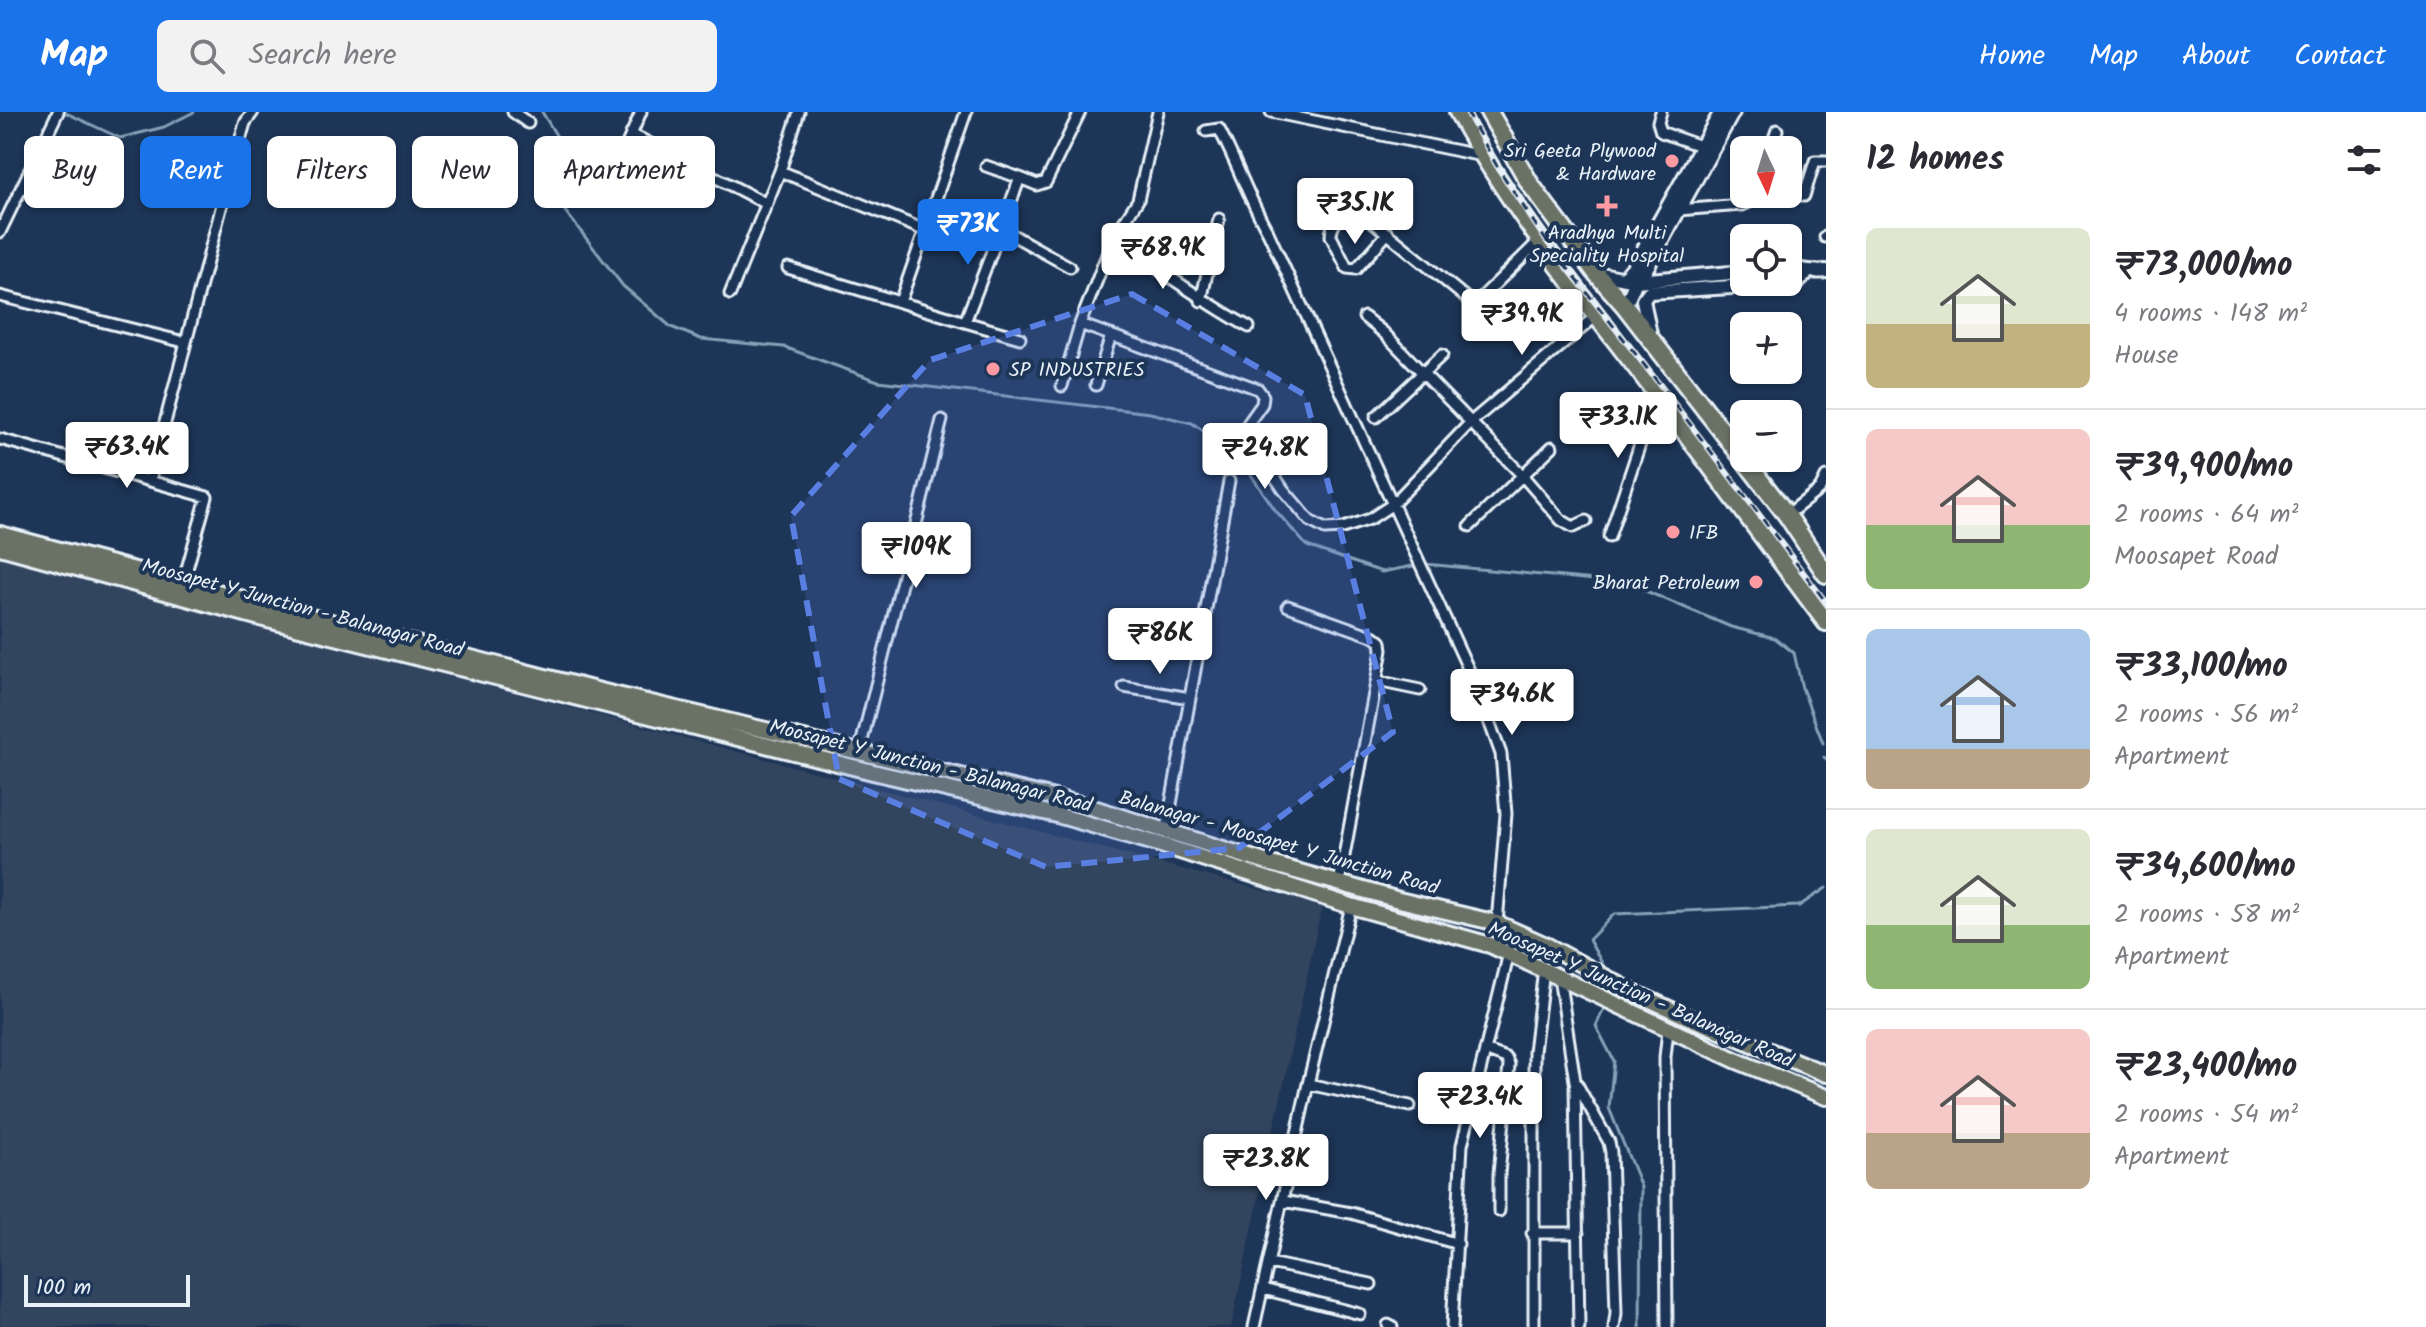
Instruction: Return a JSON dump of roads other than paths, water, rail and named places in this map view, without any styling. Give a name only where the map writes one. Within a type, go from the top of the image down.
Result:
[{"type":"highway","points":[[1458,112],[1482,156],[1539,241],[1826,622]]},
{"type":"highway","points":[[1489,112],[1530,184],[1596,273],[1705,407],[1787,515],[1826,574]]},
{"type":"highway","points":[[1666,406],[1683,396],[1685,382]]},
{"type":"highway","points":[[1679,427],[1682,416],[1687,412],[1705,407]]},
{"type":"main road","name":"Balanagar - Moosapet Y Junction Road","points":[[0,534],[600,691],[1084,805],[1339,883],[1497,923],[1633,992],[1826,1074]]},
{"type":"main road","name":"Moosapet Y Junction - Balanagar Road","points":[[0,547],[443,664],[1057,815],[1158,844],[1509,953],[1668,1030],[1826,1097]]},
{"type":"main road","points":[[1427,926],[1433,908]]},
{"type":"street","points":[[0,232],[58,112]]},
{"type":"street","points":[[241,136],[253,112]]},
{"type":"street","points":[[513,112],[528,123]]},
{"type":"street","points":[[641,112],[631,134],[767,204]]},
{"type":"street","points":[[730,294],[780,171],[799,112]]},
{"type":"street","points":[[900,302],[966,112]]},
{"type":"street","points":[[986,166],[1037,185],[1046,182],[1080,112]]},
{"type":"street","points":[[1062,386],[1080,324],[1113,239],[1138,200],[1158,112]]},
{"type":"street","points":[[1271,112],[1482,156]]},
{"type":"street","points":[[1661,112],[1658,122],[1661,132],[1703,147]]},
{"type":"street","points":[[1625,306],[1635,274],[1721,112]]},
{"type":"street","points":[[1635,274],[1678,210],[1733,112]]},
{"type":"street","points":[[1206,131],[1219,129],[1232,153],[1251,201],[1477,688],[1501,754],[1506,814],[1497,923]]},
{"type":"street","points":[[1775,136],[1777,130]]},
{"type":"street","points":[[1804,196],[1815,161],[1826,161]]},
{"type":"street","points":[[780,171],[924,230]]},
{"type":"street","points":[[965,322],[1020,178]]},
{"type":"street","points":[[1388,233],[1352,270],[1347,268],[1331,236],[1333,227],[1350,206],[1355,207],[1388,233],[1471,302],[1476,303],[1539,241]]},
{"type":"street","points":[[1678,210],[1730,206]]},
{"type":"street","points":[[150,480],[221,208]]},
{"type":"street","points":[[1201,301],[1219,219]]},
{"type":"street","points":[[1000,228],[1070,267]]},
{"type":"street","points":[[1113,239],[1169,275],[1201,301],[1249,327]]},
{"type":"street","points":[[788,268],[1020,338]]},
{"type":"street","points":[[1802,270],[1807,273],[1826,271]]},
{"type":"street","points":[[1596,273],[1730,272]]},
{"type":"street","points":[[1651,339],[1643,300],[1649,292],[1797,283],[1807,273]]},
{"type":"street","points":[[0,296],[184,342]]},
{"type":"street","points":[[1080,324],[1258,389],[1263,396],[1262,404],[1250,418],[1247,431],[1283,489],[1310,521],[1325,529],[1343,528],[1370,519],[1393,504],[1470,423],[1596,316]]},
{"type":"street","points":[[1364,317],[1383,332],[1522,475],[1561,520],[1573,527],[1586,521]]},
{"type":"street","points":[[1096,385],[1111,335]]},
{"type":"street","points":[[1376,417],[1442,355]]},
{"type":"street","points":[[1609,537],[1644,432],[1666,406]]},
{"type":"street","points":[[859,753],[942,420]]},
{"type":"street","points":[[0,439],[207,497],[183,583]]},
{"type":"street","points":[[1470,526],[1552,447]]},
{"type":"street","points":[[1787,515],[1820,489],[1826,477]]},
{"type":"street","points":[[1166,832],[1229,481]]},
{"type":"street","points":[[1288,606],[1375,637],[1381,642],[1377,681],[1339,883]]},
{"type":"street","points":[[1377,681],[1420,690]]},
{"type":"street","points":[[1124,687],[1190,698]]},
{"type":"street","points":[[1254,1327],[1351,906]]},
{"type":"street","points":[[1452,1327],[1462,1145],[1509,953]]},
{"type":"street","points":[[1534,1327],[1534,1052],[1544,969]]},
{"type":"street","points":[[1564,979],[1575,1081],[1579,1327]]},
{"type":"street","points":[[1667,1327],[1665,1057],[1668,1030]]},
{"type":"street","points":[[1485,1050],[1506,1058],[1509,1065],[1499,1174],[1499,1211]]},
{"type":"street","points":[[1575,1081],[1609,1142],[1611,1152],[1614,1327]]},
{"type":"street","points":[[1308,1084],[1410,1106]]},
{"type":"street","points":[[1283,1201],[1351,1213],[1458,1244]]},
{"type":"street","points":[[1532,1233],[1578,1233]]},
{"type":"street","points":[[1269,1263],[1371,1284]]},
{"type":"street","points":[[1263,1289],[1360,1314]]},
{"type":"waterway","points":[[64,112],[120,138],[164,127],[194,112]]},
{"type":"waterway","points":[[542,112],[559,140],[560,151],[554,173],[565,211],[623,286],[671,327],[701,339],[784,347],[878,381],[1150,413],[1192,423],[1236,453],[1276,511],[1307,546],[1382,572],[1418,565]]},
{"type":"waterway","points":[[1425,564],[1627,583],[1731,627],[1775,638],[1794,653],[1802,688],[1823,743]]},
{"type":"waterway","points":[[1607,972],[1589,940],[1614,914],[1799,906],[1826,888]]},
{"type":"waterway","points":[[1606,1004],[1596,1026],[1614,1061],[1609,1108],[1641,1187],[1640,1327]]},
{"type":"railway","points":[[1467,112],[1498,168],[1547,242],[1826,602]]},
{"type":"place","name":"Sri Geeta Plywood & Hardware","points":[[1672,161]]},
{"type":"place","name":"Aradhya Multi Speciality Hospital","points":[[1607,206]]},
{"type":"place","name":"SP INDUSTRIES","points":[[993,369]]},
{"type":"place","name":"IFB","points":[[1673,532]]},
{"type":"place","name":"Bharat Petroleum","points":[[1756,582]]}]
